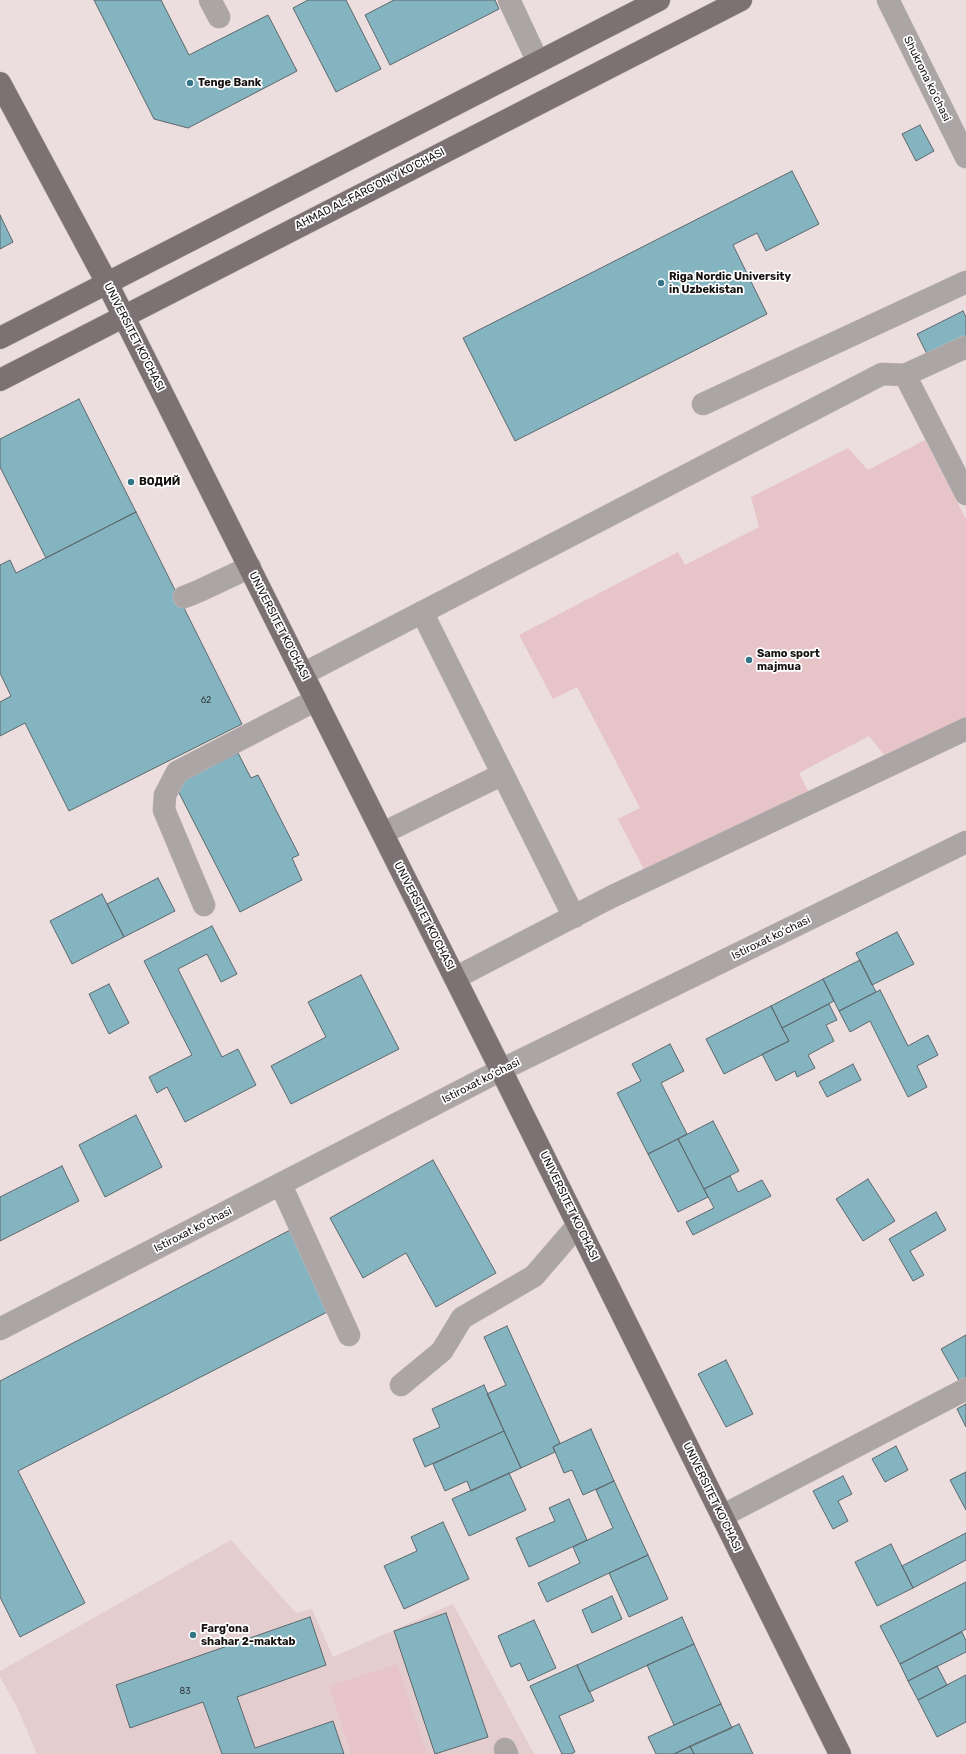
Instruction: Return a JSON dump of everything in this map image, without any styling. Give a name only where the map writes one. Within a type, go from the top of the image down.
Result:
[{"type":"main road","points":[[0,338],[659,0]]},
{"type":"main road","name":"AHMAD AL-FARG'ONIY KO'CHASI","points":[[0,380],[741,0]]},
{"type":"main road","name":"UNIVERSITET KO'CHASI","points":[[0,82],[107,282],[383,833],[840,1754]]},
{"type":"street","points":[[509,0],[538,62]]},
{"type":"street","name":"Shukrona koʻchasi","points":[[888,0],[966,158]]},
{"type":"street","points":[[703,404],[966,282]]},
{"type":"street","points":[[303,674],[882,374],[905,375],[966,347]]},
{"type":"street","points":[[905,375],[966,494]]},
{"type":"street","points":[[184,597],[250,567]]},
{"type":"street","points":[[422,612],[574,917]]},
{"type":"street","points":[[204,905],[164,810],[165,794],[177,772],[316,700]]},
{"type":"street","points":[[455,978],[611,897],[966,729]]},
{"type":"street","points":[[383,833],[503,774]]},
{"type":"street","name":"Istiroxat koʻchasi","points":[[0,1329],[501,1070],[966,842]]},
{"type":"street","points":[[281,1184],[348,1335]]},
{"type":"street","points":[[401,1385],[442,1352],[462,1318],[534,1276],[578,1225]]},
{"type":"street","points":[[722,1516],[966,1389]]},
{"type":"shaded area","name":"Samo sport majmua","points":[[925,440],[966,519],[966,723],[889,761],[869,736],[799,773],[812,799],[651,883],[618,819],[640,808],[577,687],[553,699],[519,635],[678,552],[685,565],[759,527],[751,497],[848,448],[868,470]]},
{"type":"shaded area","name":"Farg'ona shahar 2-maktab","points":[[231,1540],[296,1613],[312,1609],[333,1657],[453,1604],[534,1754],[37,1754],[17,1707],[0,1677],[0,1671]]},
{"type":"shaded area","points":[[397,1664],[427,1754],[351,1754],[329,1686]]},
{"type":"building","points":[[94,0],[161,0],[189,55],[268,15],[297,71],[188,128],[154,119]]},
{"type":"building","points":[[308,0],[346,0],[381,69],[336,92],[293,8]]},
{"type":"building","points":[[394,0],[495,0],[499,9],[390,65],[365,15]]},
{"type":"building","points":[[920,125],[934,151],[916,161],[902,134]]},
{"type":"building","name":"Riga Nordic University in Uzbekistan","points":[[792,171],[819,224],[766,251],[757,233],[733,245],[767,314],[515,441],[463,338]]},
{"type":"building","points":[[0,215],[13,242],[0,249]]},
{"type":"building","points":[[963,311],[966,317],[966,342],[930,360],[917,334]]},
{"type":"building","points":[[79,399],[136,512],[46,558],[0,467],[0,439]]},
{"type":"building","points":[[136,512],[242,724],[69,811],[25,723],[0,736],[0,702],[11,696],[0,673],[0,565],[10,560],[16,573]]},
{"type":"building","points":[[238,753],[251,778],[258,775],[299,855],[292,858],[302,880],[240,912],[175,785]]},
{"type":"building","points":[[158,878],[175,911],[124,937],[107,904]]},
{"type":"building","points":[[102,894],[124,937],[72,964],[50,921]]},
{"type":"building","points":[[212,926],[237,974],[221,982],[207,954],[178,969],[222,1057],[238,1049],[256,1085],[185,1122],[167,1087],[157,1093],[149,1077],[192,1055],[144,961]]},
{"type":"building","points":[[897,932],[914,964],[872,985],[856,953]]},
{"type":"building","points":[[860,960],[876,992],[839,1011],[823,979]]},
{"type":"building","points":[[361,975],[399,1049],[291,1104],[271,1066],[326,1037],[308,1002]]},
{"type":"building","points":[[823,979],[834,1001],[782,1028],[771,1006]]},
{"type":"building","points":[[109,984],[129,1023],[109,1034],[89,994]]},
{"type":"building","points":[[880,990],[908,1046],[928,1035],[938,1055],[917,1066],[927,1087],[908,1097],[870,1021],[850,1032],[839,1011]]},
{"type":"building","points":[[829,1004],[837,1020],[826,1025],[834,1041],[808,1055],[815,1068],[797,1077],[795,1071],[776,1081],[762,1054],[789,1041],[782,1028]]},
{"type":"building","points":[[771,1006],[789,1041],[724,1074],[706,1039]]},
{"type":"building","points":[[670,1044],[684,1071],[661,1083],[687,1134],[648,1154],[617,1093],[641,1081],[632,1064]]},
{"type":"building","points":[[853,1064],[861,1080],[827,1097],[819,1082]]},
{"type":"building","points":[[136,1115],[162,1167],[105,1197],[79,1145]]},
{"type":"building","points":[[713,1121],[739,1171],[704,1189],[678,1139]]},
{"type":"building","points":[[678,1139],[708,1197],[678,1212],[648,1154]]},
{"type":"building","points":[[433,1160],[496,1273],[436,1307],[406,1253],[363,1278],[330,1218]]},
{"type":"building","points":[[62,1166],[79,1201],[0,1241],[0,1197]]},
{"type":"building","points":[[730,1176],[738,1192],[762,1180],[771,1196],[693,1235],[686,1222],[714,1208],[704,1189]]},
{"type":"building","points":[[868,1179],[895,1221],[863,1241],[836,1199]]},
{"type":"building","points":[[936,1212],[946,1230],[910,1251],[924,1275],[913,1281],[889,1239]]},
{"type":"building","points":[[292,1229],[333,1309],[18,1471],[85,1603],[20,1637],[0,1597],[0,1381]]},
{"type":"building","points":[[507,1326],[560,1443],[553,1447],[555,1452],[521,1468],[487,1394],[506,1385],[484,1337]]},
{"type":"building","points":[[966,1335],[966,1382],[961,1384],[941,1349]]},
{"type":"building","points":[[726,1360],[753,1414],[726,1427],[698,1374]]},
{"type":"building","points":[[484,1385],[504,1431],[425,1467],[413,1439],[440,1427],[432,1409]]},
{"type":"building","points":[[966,1404],[966,1427],[957,1409]]},
{"type":"building","points":[[591,1429],[614,1481],[583,1495],[572,1470],[564,1473],[553,1447]]},
{"type":"building","points":[[504,1431],[521,1468],[471,1491],[467,1481],[445,1491],[433,1464]]},
{"type":"building","points":[[896,1446],[908,1470],[885,1482],[872,1459]]},
{"type":"building","points":[[966,1472],[966,1510],[950,1480]]},
{"type":"building","points":[[509,1473],[526,1510],[469,1536],[452,1499]]},
{"type":"building","points":[[843,1476],[852,1494],[838,1501],[848,1521],[833,1529],[813,1491]]},
{"type":"building","points":[[614,1481],[648,1555],[547,1602],[538,1583],[580,1563],[573,1547],[613,1528],[596,1490]]},
{"type":"building","points":[[569,1499],[587,1540],[529,1567],[516,1538],[555,1521],[549,1508]]},
{"type":"building","points":[[443,1522],[469,1579],[404,1609],[384,1566],[417,1551],[411,1537]]},
{"type":"building","points":[[966,1533],[966,1560],[913,1588],[902,1566]]},
{"type":"building","points":[[891,1544],[913,1588],[877,1606],[855,1562]]},
{"type":"building","points":[[648,1555],[668,1599],[629,1617],[609,1573]]},
{"type":"building","points":[[966,1582],[966,1629],[900,1664],[880,1626]]},
{"type":"building","points":[[612,1596],[622,1619],[592,1633],[582,1610]]},
{"type":"building","points":[[446,1613],[488,1737],[435,1754],[394,1631]]},
{"type":"building","points":[[310,1617],[326,1665],[237,1697],[255,1748],[333,1721],[344,1754],[222,1754],[203,1702],[130,1728],[116,1685]]},
{"type":"building","points":[[682,1617],[694,1644],[589,1692],[577,1665]]},
{"type":"building","points":[[534,1620],[556,1668],[528,1681],[520,1663],[511,1667],[498,1636]]},
{"type":"building","points":[[962,1632],[966,1641],[966,1652],[908,1681],[900,1664]]},
{"type":"building","points":[[694,1644],[721,1704],[674,1725],[647,1665]]},
{"type":"building","points":[[577,1665],[594,1701],[559,1716],[575,1752],[571,1754],[562,1754],[530,1686]]},
{"type":"building","points":[[937,1666],[947,1685],[918,1700],[908,1681]]},
{"type":"building","points":[[966,1675],[966,1722],[937,1737],[918,1700]]},
{"type":"building","points":[[721,1704],[732,1728],[674,1754],[656,1754],[648,1737]]},
{"type":"building","points":[[739,1724],[753,1754],[694,1754],[690,1746]]},
{"type":"building","points":[[690,1746],[694,1754],[674,1754]]},
{"type":"place","name":"Tenge Bank","points":[[190,83]]},
{"type":"place","name":"Riga Nordic University in Uzbekistan","points":[[661,283]]},
{"type":"place","name":"ВОДИЙ","points":[[131,482]]},
{"type":"place","name":"Samo sport majmua","points":[[749,660]]},
{"type":"place","name":"Farg'ona shahar 2-maktab","points":[[193,1635]]}]
